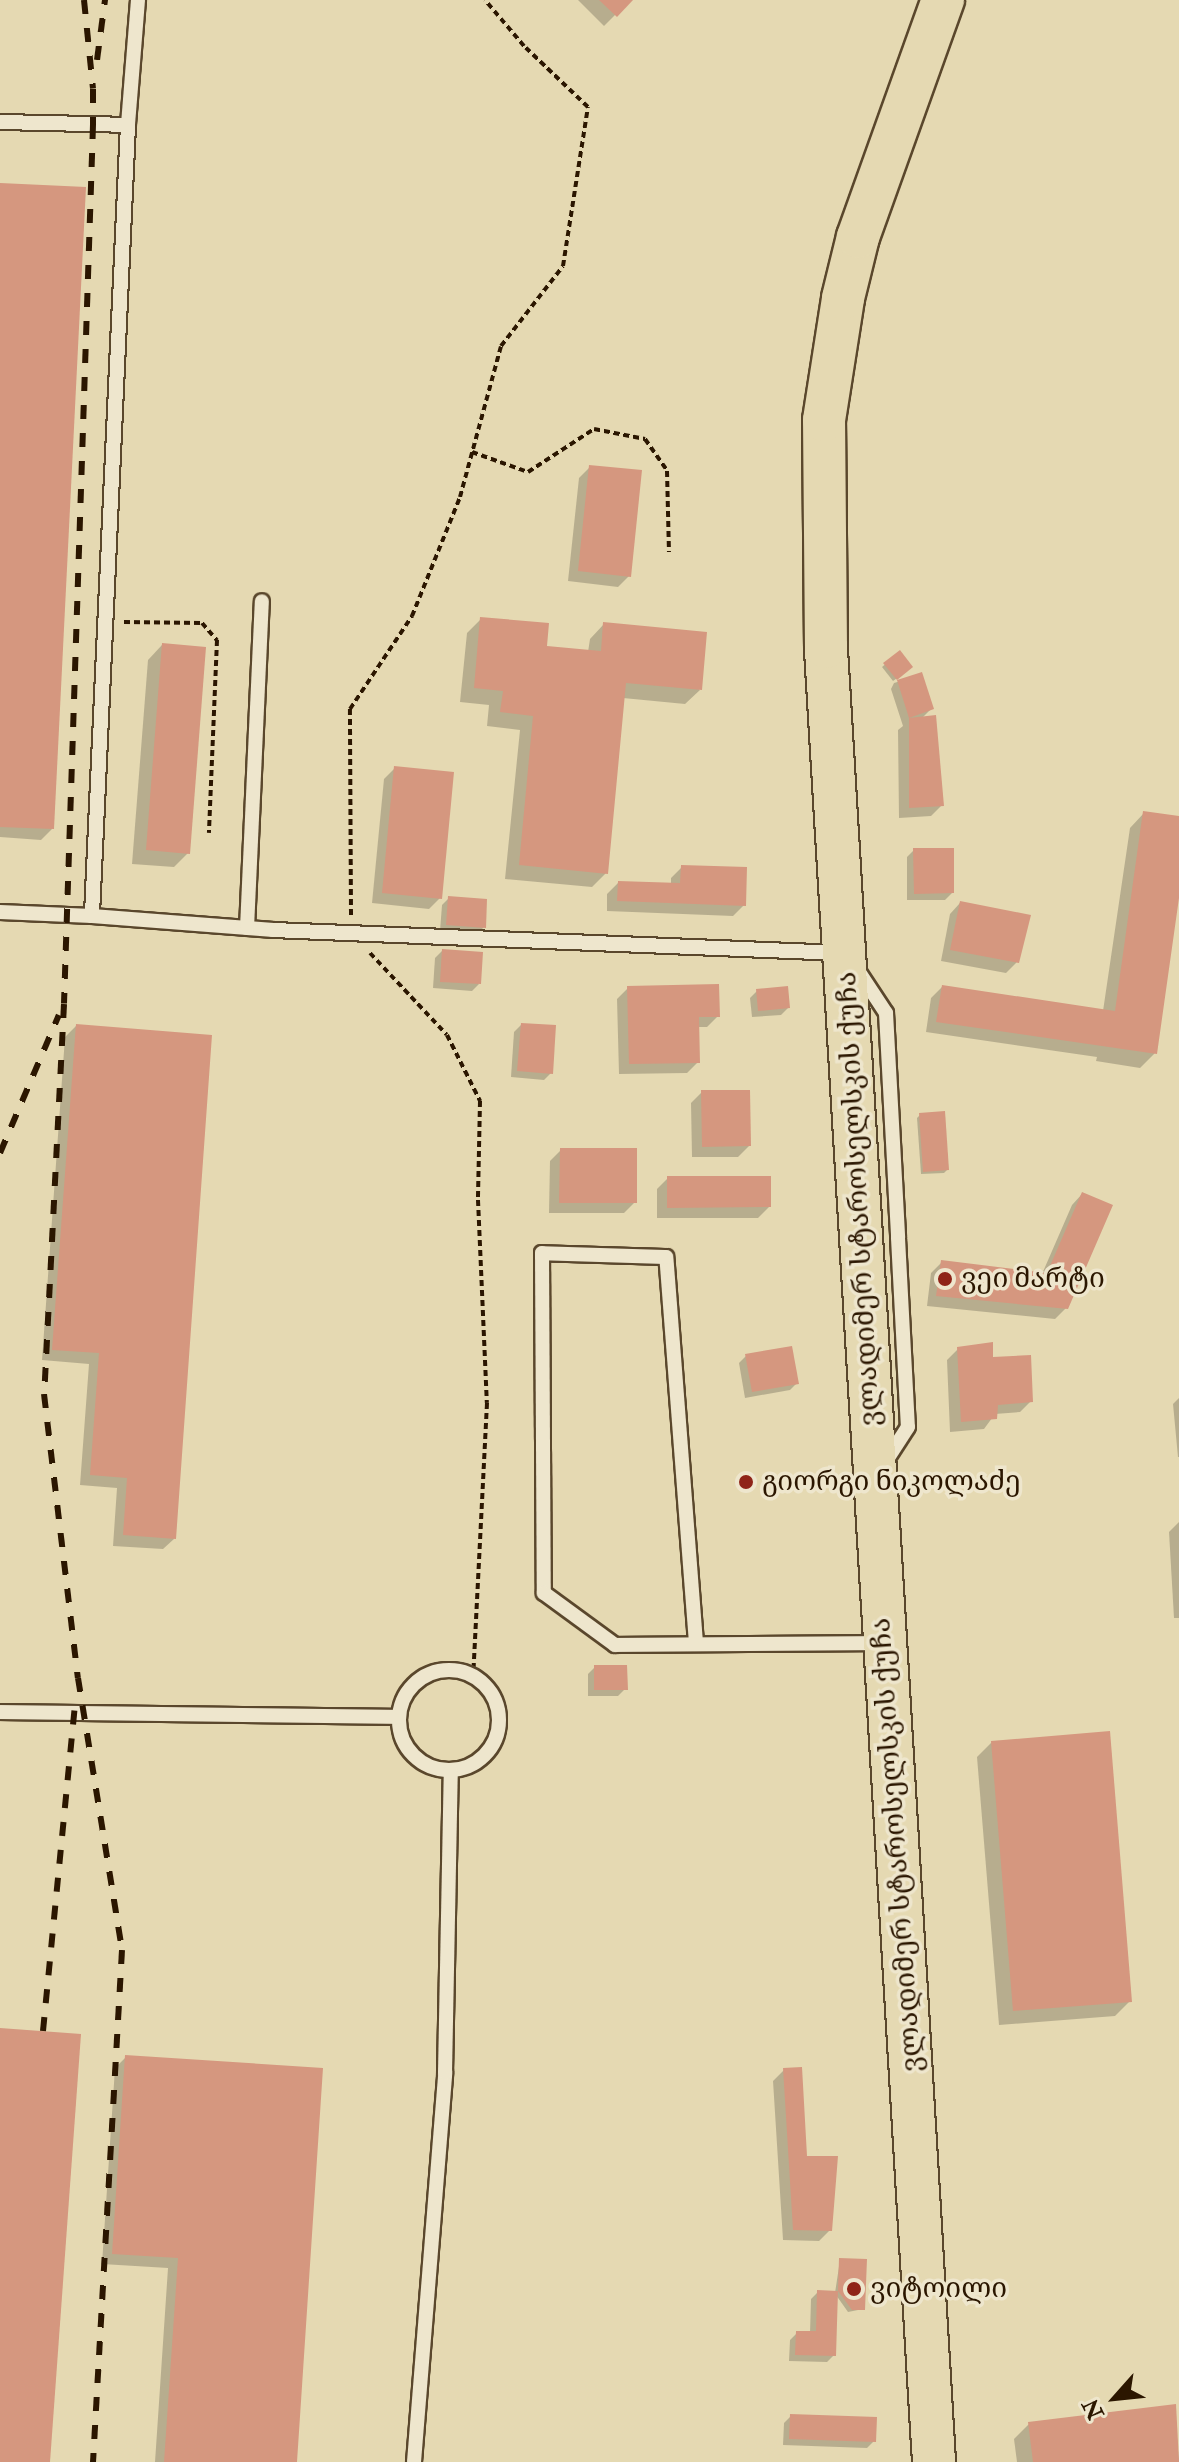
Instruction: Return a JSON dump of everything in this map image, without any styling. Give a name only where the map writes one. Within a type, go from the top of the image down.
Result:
[{"type":"main road","name":"ვლადიმერ სტაროსელსკის ქუჩა","points":[[934,2462],[874,1479],[847,953],[826,647],[824,420],[843,298],[858,237],[943,0]]},
{"type":"lane","points":[[92,916],[128,125],[138,0]]},
{"type":"lane","points":[[0,122],[128,125]]},
{"type":"lane","points":[[247,928],[262,601]]},
{"type":"lane","points":[[0,912],[247,928],[847,953],[886,1013],[902,1309],[908,1427],[874,1479]]},
{"type":"lane","points":[[898,1238],[863,1275],[902,1309]]},
{"type":"lane","points":[[696,1643],[666,1257],[542,1253],[544,1593],[615,1645],[884,1643]]},
{"type":"lane","points":[[454,1670],[473,1676],[486,1686],[495,1700],[498,1732],[481,1760],[451,1771],[435,1768],[412,1754],[400,1730],[399,1717],[405,1697],[417,1682],[435,1672],[454,1670]]},
{"type":"lane","points":[[0,1712],[399,1717]]},
{"type":"lane","points":[[414,2462],[445,2073],[451,1771]]},
{"type":"path","points":[[473,1676],[487,1403],[478,1200],[480,1101],[447,1035],[352,933],[350,709],[412,616],[460,497],[501,346],[563,266],[588,107],[524,46],[485,0]]},
{"type":"path","points":[[472,452],[528,472],[594,429],[645,439],[667,471],[669,552]]},
{"type":"path","points":[[106,622],[202,623],[217,640],[209,833]]},
{"type":"building","points":[[599,0],[633,0],[617,17]]},
{"type":"building","points":[[0,183],[86,187],[54,829],[0,827]]},
{"type":"building","points":[[589,465],[642,470],[631,577],[578,571]]},
{"type":"building","points":[[480,617],[549,623],[547,646],[601,651],[603,622],[707,632],[702,690],[626,683],[608,874],[519,865],[533,716],[500,712],[503,691],[474,688]]},
{"type":"building","points":[[162,643],[206,647],[190,854],[146,850]]},
{"type":"building","points":[[900,650],[913,667],[897,680],[883,663]]},
{"type":"building","points":[[922,672],[934,709],[909,718],[897,680]]},
{"type":"building","points":[[936,715],[944,806],[909,808],[909,718]]},
{"type":"building","points":[[394,766],[454,772],[442,899],[382,893]]},
{"type":"building","points":[[1143,811],[1179,816],[1179,898],[1157,1054],[936,1022],[942,985],[1115,1011]]},
{"type":"building","points":[[913,848],[954,848],[954,893],[914,894]]},
{"type":"building","points":[[681,865],[747,867],[746,906],[617,901],[618,881],[680,883]]},
{"type":"building","points":[[448,896],[487,899],[486,928],[446,925]]},
{"type":"building","points":[[960,901],[1031,915],[1019,963],[950,950]]},
{"type":"building","points":[[442,949],[483,952],[481,984],[440,982]]},
{"type":"building","points":[[719,984],[720,1017],[699,1017],[700,1063],[629,1064],[627,986]]},
{"type":"building","points":[[788,986],[790,1008],[758,1011],[756,989]]},
{"type":"building","points":[[521,1023],[556,1025],[553,1074],[517,1071]]},
{"type":"building","points":[[76,1024],[212,1035],[176,1539],[123,1535],[127,1478],[90,1475],[99,1353],[52,1350]]},
{"type":"building","points":[[701,1090],[750,1090],[751,1146],[702,1147]]},
{"type":"building","points":[[945,1111],[949,1170],[923,1172],[919,1113]]},
{"type":"building","points":[[560,1148],[637,1148],[637,1203],[559,1203]]},
{"type":"building","points":[[667,1176],[771,1176],[771,1207],[667,1208]]},
{"type":"building","points":[[1082,1192],[1113,1205],[1068,1309],[936,1296],[941,1260],[1047,1273]]},
{"type":"building","points":[[993,1342],[993,1357],[1031,1355],[1033,1402],[998,1405],[997,1419],[961,1422],[957,1347]]},
{"type":"building","points":[[792,1346],[799,1384],[752,1392],[745,1354]]},
{"type":"building","points":[[594,1665],[627,1665],[628,1690],[594,1690]]},
{"type":"building","points":[[1110,1731],[1132,2002],[1013,2011],[991,1741]]},
{"type":"building","points":[[0,2028],[81,2034],[50,2462],[0,2462]]},
{"type":"building","points":[[125,2055],[323,2068],[297,2462],[164,2462],[178,2258],[112,2254]]},
{"type":"building","points":[[802,2067],[807,2156],[838,2156],[832,2231],[793,2230],[783,2068]]},
{"type":"building","points":[[839,2258],[867,2259],[865,2310],[852,2310],[838,2291]]},
{"type":"building","points":[[817,2290],[838,2291],[836,2356],[795,2355],[796,2331],[816,2331]]},
{"type":"building","points":[[1176,2404],[1179,2462],[1033,2462],[1028,2422]]},
{"type":"building","points":[[790,2414],[877,2417],[876,2442],[789,2439]]},
{"type":"railway","points":[[84,0],[93,89],[93,125],[64,1004],[44,1394],[78,1678],[122,1950],[93,2462]]},
{"type":"railway","points":[[97,60],[105,0]]},
{"type":"railway","points":[[0,1153],[59,1015]]},
{"type":"railway","points":[[43,2031],[75,1702]]},
{"type":"place","name":"ვეი მარტი","points":[[945,1279]]},
{"type":"place","name":"გიორგი ნიკოლაძე","points":[[746,1482]]},
{"type":"place","name":"ვიტოილი","points":[[854,2289]]}]
